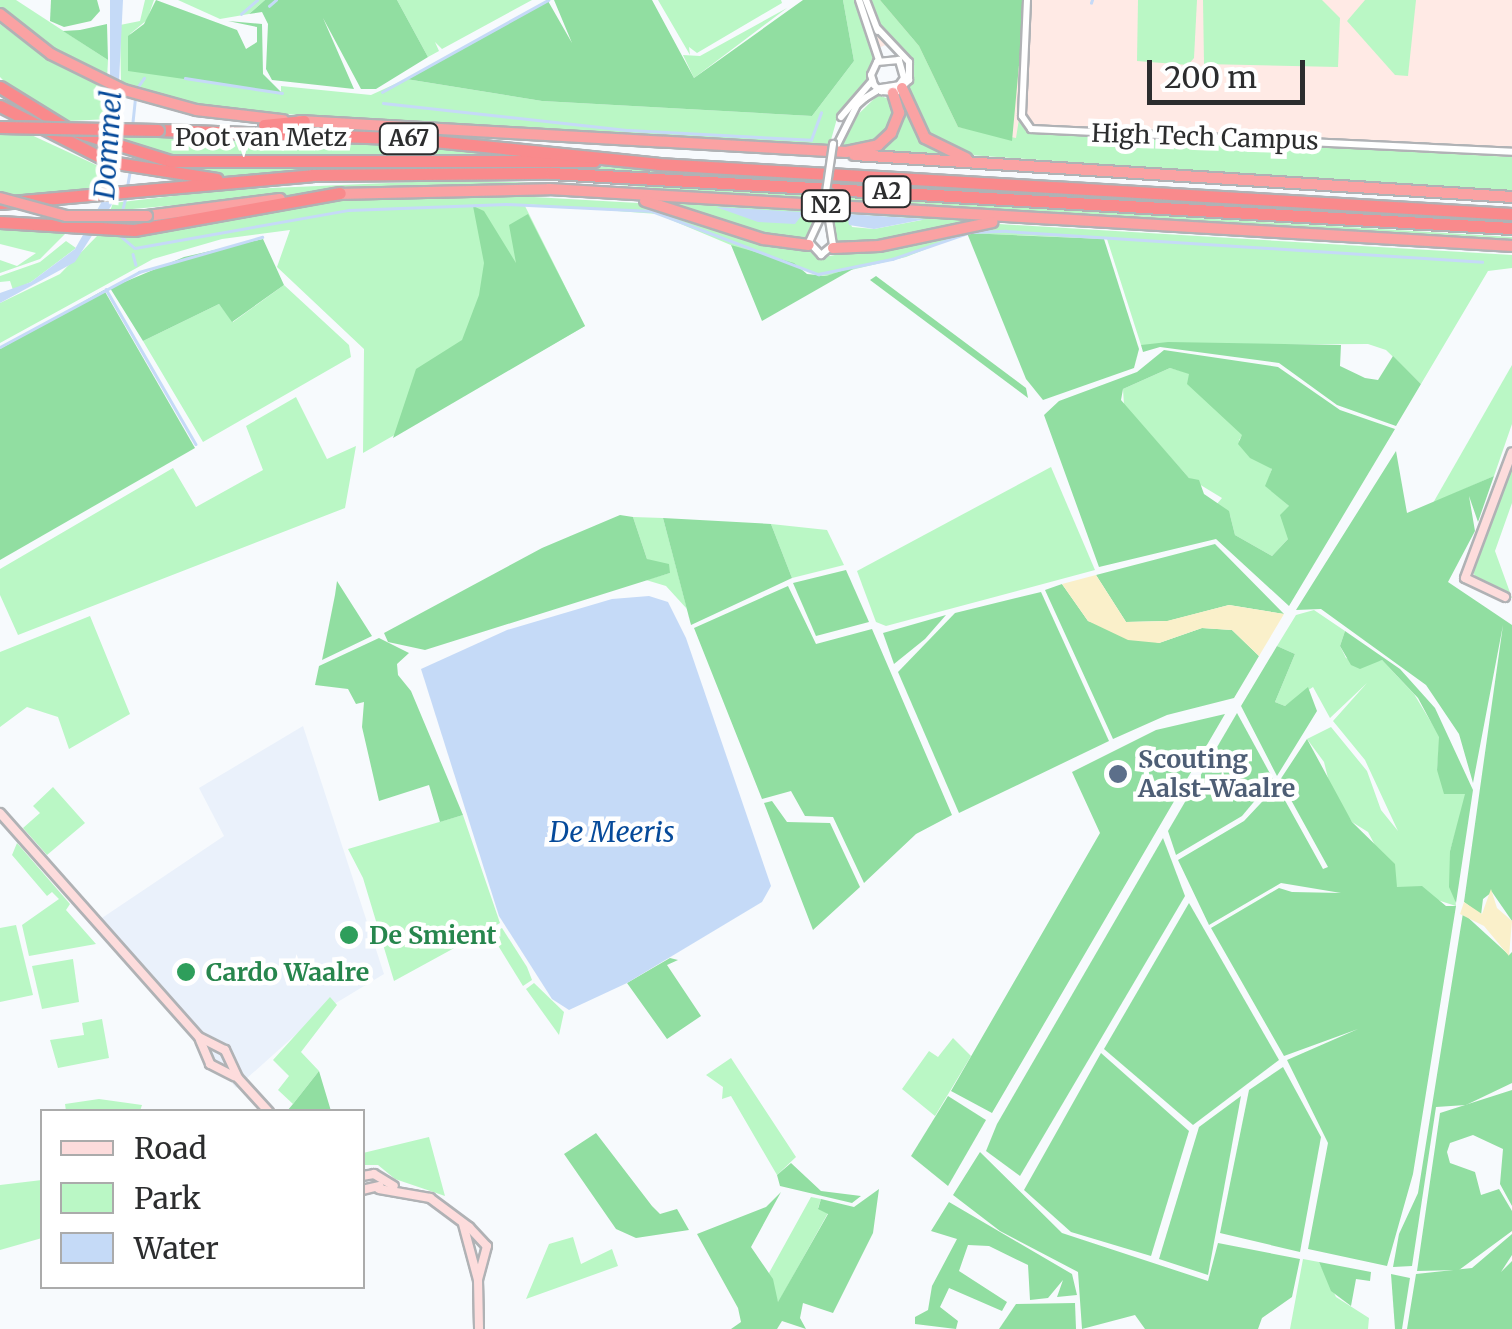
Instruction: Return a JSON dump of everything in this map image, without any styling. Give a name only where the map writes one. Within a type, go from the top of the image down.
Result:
[{"type":"highway","name":"Poot van Metz","points":[[0,14],[38,46],[99,80],[157,100],[304,121]]},
{"type":"highway","name":"Poot van Metz","points":[[0,88],[73,131],[148,156],[223,164],[492,158],[658,164]]},
{"type":"highway","name":"N2","points":[[785,150],[846,152],[878,145],[897,122],[899,88]]},
{"type":"highway","name":"N2","points":[[899,88],[914,124],[936,147],[1016,166]]},
{"type":"highway","name":"Poot van Metz","points":[[0,106],[71,147],[148,172],[261,178]]},
{"type":"highway","name":"N2","points":[[158,130],[304,121],[1512,197]]},
{"type":"highway","name":"A67","points":[[0,127],[439,140],[658,164]]},
{"type":"highway","name":"A2","points":[[658,164],[1512,214]]},
{"type":"highway","name":"A2","points":[[261,178],[551,173],[1512,228]]},
{"type":"highway","points":[[0,201],[142,192],[261,178]]},
{"type":"highway","name":"N2","points":[[600,192],[690,211],[762,239],[809,244]]},
{"type":"highway","name":"N2","points":[[0,201],[75,217],[147,216],[340,194],[600,192],[1512,246]]},
{"type":"highway","points":[[0,222],[50,228],[134,230],[340,194]]},
{"type":"highway","name":"N2","points":[[832,248],[879,246],[962,224],[1052,219]]},
{"type":"main road","points":[[1508,599],[1473,583],[1473,560],[1512,452]]},
{"type":"main road","points":[[0,813],[212,1052]]},
{"type":"main road","points":[[212,1052],[225,1050],[225,1065]]},
{"type":"main road","points":[[212,1052],[210,1064],[225,1065],[266,1109]]},
{"type":"main road","points":[[365,1176],[374,1174],[380,1185]]},
{"type":"main road","points":[[365,1189],[380,1185],[430,1198],[461,1220],[472,1239],[486,1246],[477,1258],[479,1329]]},
{"type":"main road","points":[[472,1239],[466,1250],[477,1258]]},
{"type":"street","points":[[835,144],[846,117],[878,90],[899,88],[910,66],[892,54],[863,0]]},
{"type":"street","points":[[824,232],[809,244],[818,255],[832,248],[824,232],[826,212],[835,144],[846,108],[872,81],[879,60],[863,0]]},
{"type":"street","name":"High Tech Campus","points":[[1027,0],[1022,116],[1031,129],[1512,152]]},
{"type":"street","points":[[879,60],[892,54]]},
{"type":"street","points":[[872,81],[878,90]]},
{"type":"shaded area","points":[[846,0],[1512,0],[1512,175],[961,143],[912,35],[857,56]]},
{"type":"shaded area","points":[[303,726],[384,974],[321,1012],[236,1088],[96,922],[224,836],[199,788]]},
{"type":"green space","points":[[0,0],[16,0],[108,60],[107,79],[52,50],[0,10]]},
{"type":"green space","points":[[51,0],[97,0],[100,11],[91,21],[64,27],[50,21]]},
{"type":"green space","points":[[145,0],[154,0],[147,20],[130,34],[145,71],[281,93],[281,86],[371,95],[406,79],[542,101],[812,116],[854,61],[843,0],[857,0],[876,59],[866,84],[838,115],[829,147],[285,114],[186,102],[121,84],[120,25],[140,21]]},
{"type":"green space","points":[[156,0],[237,30],[246,49],[257,42],[257,27],[228,21],[262,24],[263,74],[282,93],[128,71],[128,36],[144,24]]},
{"type":"green space","points":[[178,0],[265,0],[249,14],[220,19]]},
{"type":"green space","points":[[265,0],[397,0],[428,57],[376,89],[361,89],[323,18],[354,89],[272,80],[266,69],[268,24],[262,12],[249,14]]},
{"type":"green space","points":[[397,0],[532,0],[442,49],[435,42],[439,51],[428,57]]},
{"type":"green space","points":[[554,0],[652,0],[694,78],[803,0],[843,0],[854,61],[812,116],[542,101],[406,79],[548,1],[572,43]]},
{"type":"green space","points":[[658,0],[782,3],[697,53],[689,47],[690,55]]},
{"type":"green space","points":[[870,0],[880,0],[919,46],[958,127],[1016,138],[1019,119],[1026,131],[1037,133],[1512,157],[1512,193],[955,154],[926,137],[906,90],[910,62],[890,45]]},
{"type":"green space","points":[[880,0],[1025,0],[1012,141],[958,127],[919,46]]},
{"type":"green space","points":[[1138,0],[1197,0],[1194,58],[1188,65],[1137,61]]},
{"type":"green space","points":[[1203,0],[1322,0],[1340,18],[1338,67],[1204,64]]},
{"type":"green space","points":[[1365,0],[1416,0],[1408,76],[1395,75],[1347,21]]},
{"type":"green space","points":[[787,8],[694,78],[683,55],[700,56]]},
{"type":"green space","points":[[0,24],[48,60],[109,89],[110,119],[69,121],[7,84],[0,77]]},
{"type":"green space","points":[[107,24],[108,60],[63,31],[80,30]]},
{"type":"green space","points":[[878,95],[892,100],[897,113],[887,135],[867,146],[841,147],[843,129]]},
{"type":"green space","points":[[902,102],[924,140],[954,157],[846,154],[879,146]]},
{"type":"green space","points":[[0,132],[27,133],[107,170],[104,192],[0,200]]},
{"type":"green space","points":[[119,135],[362,140],[511,154],[223,159],[150,152],[119,143]]},
{"type":"green space","points":[[149,162],[222,168],[552,164],[824,179],[510,167],[222,176]]},
{"type":"green space","points":[[435,181],[572,183],[359,189],[110,211],[113,203],[225,190]]},
{"type":"green space","points":[[606,184],[682,187],[821,195],[820,202]]},
{"type":"green space","points":[[501,195],[655,204],[805,246],[819,258],[999,224],[1512,255],[1512,268],[1488,271],[1421,384],[1386,350],[1368,344],[1141,345],[1107,239],[967,233],[906,257],[826,276],[764,259],[657,214],[524,204],[585,326],[363,453],[364,349],[277,267],[290,230],[222,239],[153,259],[0,343],[0,303],[60,274],[97,236],[338,200]]},
{"type":"green space","points":[[834,196],[1512,237],[1512,240],[833,203]]},
{"type":"green space","points":[[647,198],[819,208],[807,242],[778,240]]},
{"type":"green space","points":[[473,206],[484,211],[516,263],[509,225],[528,214],[585,326],[393,438],[416,369],[462,340],[479,295],[484,263]]},
{"type":"green space","points":[[833,209],[1007,220],[961,222],[879,244],[836,244]],"holes":[[[847,214],[921,219],[874,229],[852,227]]]},
{"type":"green space","points":[[0,224],[65,234],[40,259],[0,273],[0,260],[17,266],[36,253],[0,244]]},
{"type":"green space","points":[[967,233],[1104,239],[1139,349],[1134,368],[1043,400],[1026,379]]},
{"type":"green space","points":[[263,239],[284,285],[232,322],[219,304],[143,341],[110,288],[184,257]]},
{"type":"green space","points":[[66,241],[76,248],[31,282],[13,290],[10,281],[0,282],[0,276],[40,262]]},
{"type":"green space","points":[[731,245],[794,263],[807,274],[826,276],[860,265],[762,321]]},
{"type":"green space","points":[[876,276],[1026,388],[1028,398],[870,280]]},
{"type":"green space","points":[[284,285],[349,345],[351,357],[203,442],[143,341],[219,304],[233,322]]},
{"type":"green space","points":[[104,290],[195,448],[0,560],[0,349]]},
{"type":"green space","points":[[1141,345],[1341,345],[1340,366],[1378,380],[1393,356],[1421,384],[1396,426],[1337,405],[1279,363],[1160,347],[1143,352]]},
{"type":"green space","points":[[1164,350],[1278,367],[1340,410],[1395,429],[1289,606],[1216,539],[1099,567],[1044,415],[1059,401],[1137,372]],"holes":[[[1170,368],[1189,374],[1187,384],[1242,435],[1238,444],[1250,458],[1272,469],[1265,486],[1289,506],[1280,515],[1288,539],[1272,556],[1235,535],[1229,511],[1204,494],[1199,480],[1189,478],[1121,400],[1123,389]]]},
{"type":"green space","points":[[1512,365],[1512,424],[1494,476],[1433,503]]},
{"type":"green space","points":[[1170,368],[1189,373],[1243,435],[1239,440],[1272,469],[1266,486],[1289,506],[1288,539],[1272,556],[1235,535],[1230,515],[1216,505],[1222,498],[1189,478],[1124,405],[1123,389]]},
{"type":"green space","points":[[296,397],[327,459],[356,446],[345,508],[18,635],[0,595],[0,569],[173,468],[196,507],[263,470],[246,426]]},
{"type":"green space","points":[[1396,451],[1407,513],[1494,476],[1478,522],[1469,496],[1475,531],[1448,582],[1512,625],[1512,921],[1492,892],[1483,899],[1481,915],[1464,902],[1503,625],[1473,783],[1459,734],[1426,685],[1321,609],[1296,610]]},
{"type":"green space","points":[[1512,463],[1512,503],[1495,551],[1512,598],[1479,584],[1473,572]]},
{"type":"green space","points":[[1051,467],[1095,570],[886,626],[876,622],[857,571]]},
{"type":"green space","points":[[620,515],[633,517],[647,559],[669,564],[670,573],[425,650],[388,642],[384,633],[542,548]]},
{"type":"green space","points":[[633,517],[663,518],[687,609],[666,586],[646,580],[670,573],[647,559]]},
{"type":"green space","points":[[663,518],[771,524],[792,578],[691,625]]},
{"type":"green space","points":[[771,524],[827,530],[844,565],[792,578]]},
{"type":"green space","points":[[1215,544],[1284,614],[1229,605],[1168,621],[1126,622],[1096,575]]},
{"type":"green space","points":[[846,570],[869,622],[816,636],[793,583]]},
{"type":"green space","points":[[337,581],[372,636],[322,660],[335,595]]},
{"type":"green space","points":[[1062,584],[1088,621],[1159,643],[1202,628],[1232,630],[1259,656],[1234,698],[1167,715],[1113,739],[1045,590]]},
{"type":"green space","points":[[788,586],[816,644],[872,629],[952,815],[916,834],[864,883],[833,817],[805,816],[791,791],[762,799],[694,628]]},
{"type":"green space","points":[[1041,592],[1109,741],[959,813],[898,672],[955,613]]},
{"type":"green space","points":[[1314,610],[1345,631],[1340,646],[1346,658],[1364,664],[1382,660],[1414,694],[1440,737],[1437,770],[1467,793],[1450,851],[1456,906],[1397,887],[1368,832],[1352,822],[1331,790],[1324,762],[1307,739],[1331,727],[1367,771],[1381,810],[1398,831],[1365,760],[1333,721],[1367,683],[1330,718],[1313,687],[1285,706],[1275,702],[1295,654],[1277,646],[1296,615]]},
{"type":"green space","points":[[946,615],[925,639],[894,664],[883,633]]},
{"type":"green space","points":[[90,616],[130,714],[69,749],[58,717],[27,707],[0,727],[0,652]]},
{"type":"green space","points":[[1345,631],[1400,669],[1435,708],[1473,790],[1456,903],[1449,887],[1450,851],[1465,794],[1444,794],[1437,770],[1439,737],[1418,698],[1382,660],[1360,669],[1351,665],[1340,646]]},
{"type":"green space","points":[[379,638],[409,653],[397,664],[398,675],[411,691],[463,815],[440,822],[429,785],[379,801],[362,727],[364,702],[356,704],[348,689],[315,685],[319,666]]},
{"type":"green space","points":[[1277,646],[1295,654],[1275,702],[1285,706],[1308,687],[1317,711],[1277,776],[1241,706]]},
{"type":"green space","points":[[1237,713],[1273,779],[1242,816],[1176,855],[1168,831]]},
{"type":"green space","points":[[1225,714],[992,1113],[951,1091],[1100,833],[1072,772],[1156,730]]},
{"type":"green space","points":[[1307,739],[1352,822],[1395,864],[1397,887],[1422,886],[1446,906],[1456,906],[1413,1174],[1387,1266],[1308,1249],[1328,1143],[1287,1060],[1358,1029],[1284,1056],[1211,928],[1279,888],[1341,893],[1281,883],[1209,925],[1178,860],[1244,821],[1277,786],[1323,869],[1328,867],[1280,780]]},
{"type":"green space","points":[[53,787],[85,823],[47,855],[23,828],[40,813],[33,806]]},
{"type":"green space","points":[[772,801],[787,822],[830,823],[860,887],[813,930],[764,803]]},
{"type":"green space","points":[[463,815],[500,923],[394,981],[363,878],[348,849]]},
{"type":"green space","points":[[1163,838],[1185,896],[1020,1176],[986,1151],[997,1124]]},
{"type":"green space","points":[[17,843],[70,904],[66,910],[96,944],[29,956],[22,925],[59,899],[52,892],[47,896],[12,855]]},
{"type":"green space","points":[[1189,903],[1279,1060],[1193,1125],[1104,1049]]},
{"type":"green space","points":[[1463,913],[1509,955],[1512,952],[1512,1083],[1466,1105],[1436,1107],[1412,1266],[1393,1267],[1399,1234],[1418,1193]]},
{"type":"green space","points":[[16,925],[33,995],[0,1002],[0,928]]},
{"type":"green space","points":[[502,928],[532,980],[523,986],[491,934]]},
{"type":"green space","points":[[670,958],[678,960],[667,965],[701,1016],[667,1039],[627,983]]},
{"type":"green space","points":[[73,959],[79,1002],[42,1009],[32,966]]},
{"type":"green space","points":[[534,983],[564,1012],[559,1035],[526,989]]},
{"type":"green space","points":[[330,997],[337,1005],[301,1052],[319,1071],[293,1104],[278,1090],[289,1076],[273,1060]]},
{"type":"green space","points":[[102,1019],[109,1058],[58,1068],[50,1040],[84,1035],[82,1023]]},
{"type":"green space","points":[[953,1038],[971,1056],[935,1116],[902,1089],[929,1051],[938,1057]]},
{"type":"green space","points":[[1101,1053],[1189,1131],[1151,1256],[1071,1232],[1024,1190]]},
{"type":"green space","points":[[731,1058],[796,1157],[777,1175],[731,1096],[722,1099],[723,1087],[706,1075]]},
{"type":"green space","points":[[1283,1067],[1321,1137],[1300,1252],[1220,1233],[1249,1090]]},
{"type":"green space","points":[[319,1071],[330,1109],[289,1109]]},
{"type":"green space","points":[[1512,1090],[1512,1206],[1500,1184],[1503,1149],[1473,1135],[1450,1143],[1447,1152],[1450,1163],[1475,1172],[1481,1195],[1499,1189],[1512,1211],[1512,1231],[1459,1270],[1417,1271],[1440,1113]]},
{"type":"green space","points":[[948,1096],[986,1120],[948,1186],[911,1156]]},
{"type":"green space","points":[[1241,1096],[1208,1275],[1159,1259],[1199,1127]]},
{"type":"green space","points":[[99,1099],[142,1105],[141,1109],[66,1109],[65,1104]]},
{"type":"green space","points":[[596,1133],[652,1206],[660,1214],[677,1209],[689,1230],[636,1238],[616,1229],[564,1154]]},
{"type":"green space","points":[[429,1137],[445,1196],[395,1179],[378,1165],[365,1165],[365,1153]]},
{"type":"green space","points":[[980,1152],[1062,1233],[1208,1281],[1218,1243],[1300,1259],[1292,1297],[1262,1318],[1258,1329],[1145,1329],[1135,1315],[1082,1329],[1078,1272],[1000,1231],[953,1195]]},
{"type":"green space","points":[[791,1163],[821,1191],[861,1196],[852,1203],[780,1186],[777,1175]]},
{"type":"green space","points":[[40,1180],[40,1239],[0,1250],[0,1185]]},
{"type":"green space","points":[[879,1189],[873,1233],[833,1313],[803,1303],[800,1318],[806,1329],[782,1321],[777,1329],[731,1329],[741,1322],[738,1308],[697,1234],[766,1207],[781,1192],[751,1247],[773,1279],[778,1302],[828,1214],[818,1209],[821,1199],[854,1207]]},
{"type":"green space","points":[[811,1197],[821,1199],[818,1208],[828,1213],[778,1303],[769,1273]]},
{"type":"green space","points":[[949,1202],[1072,1274],[1077,1295],[1057,1297],[1063,1280],[1048,1298],[1030,1300],[1028,1265],[989,1246],[968,1245],[959,1271],[1007,1302],[1002,1311],[949,1288],[940,1307],[958,1321],[956,1329],[915,1324],[915,1317],[928,1310],[932,1286],[957,1239],[931,1231]]},
{"type":"green space","points":[[1512,1234],[1512,1255],[1501,1272],[1512,1261],[1512,1329],[1407,1329],[1416,1274],[1472,1268]]},
{"type":"green space","points":[[573,1237],[581,1264],[612,1249],[618,1266],[526,1299],[549,1244]]},
{"type":"green space","points":[[1303,1259],[1319,1262],[1336,1297],[1369,1318],[1368,1329],[1290,1329]]},
{"type":"green space","points":[[1319,1262],[1371,1272],[1370,1281],[1356,1279],[1351,1306],[1331,1291]]},
{"type":"green space","points":[[1391,1274],[1410,1278],[1402,1329],[1395,1329]]},
{"type":"green space","points":[[1075,1303],[1076,1329],[999,1329],[1016,1304]]},
{"type":"sand","points":[[1096,575],[1126,622],[1167,621],[1229,605],[1284,614],[1259,656],[1232,630],[1202,628],[1159,643],[1128,640],[1088,621],[1062,584]]},
{"type":"sand","points":[[1491,889],[1497,908],[1512,921],[1509,956],[1484,926],[1460,914],[1464,902],[1482,914]]},
{"type":"water","name":"Dommel","points":[[110,0],[123,0],[113,203],[75,262],[0,303],[0,293],[31,282],[75,249],[101,203],[110,119]]},
{"type":"water","points":[[716,207],[802,215],[795,224],[758,222]]},
{"type":"water","points":[[847,214],[926,219],[874,229],[849,225]]},
{"type":"water","name":"De Meeris","points":[[649,596],[668,602],[686,638],[771,886],[762,902],[627,983],[569,1010],[552,999],[499,916],[421,669],[507,630],[612,599]]},
{"type":"waterway","points":[[241,14],[257,0]]},
{"type":"waterway","points":[[269,6],[276,0]]},
{"type":"waterway","points":[[382,92],[548,0]]},
{"type":"waterway","name":"Dommel","points":[[137,88],[144,78]]},
{"type":"waterway","points":[[185,78],[282,93]]},
{"type":"waterway","name":"Dommel","points":[[132,127],[135,96]]},
{"type":"waterway","points":[[383,103],[629,130],[811,140],[821,113]]},
{"type":"waterway","name":"Dommel","points":[[127,187],[130,170]]},
{"type":"waterway","name":"Dommel","points":[[122,211],[126,195]]},
{"type":"waterway","points":[[117,233],[135,248],[349,210],[506,204],[652,211],[818,274],[892,259],[971,232],[1006,231],[1482,262]]},
{"type":"waterway","points":[[0,347],[139,272],[262,237]]},
{"type":"waterway","points":[[133,254],[136,265]]},
{"type":"waterway","points":[[106,289],[196,444]]},
{"type":"place","name":"Scouting Aalst-Waalre","points":[[1118,774]]},
{"type":"place","name":"De Smient","points":[[349,935]]},
{"type":"place","name":"Cardo Waalre","points":[[186,972]]}]
